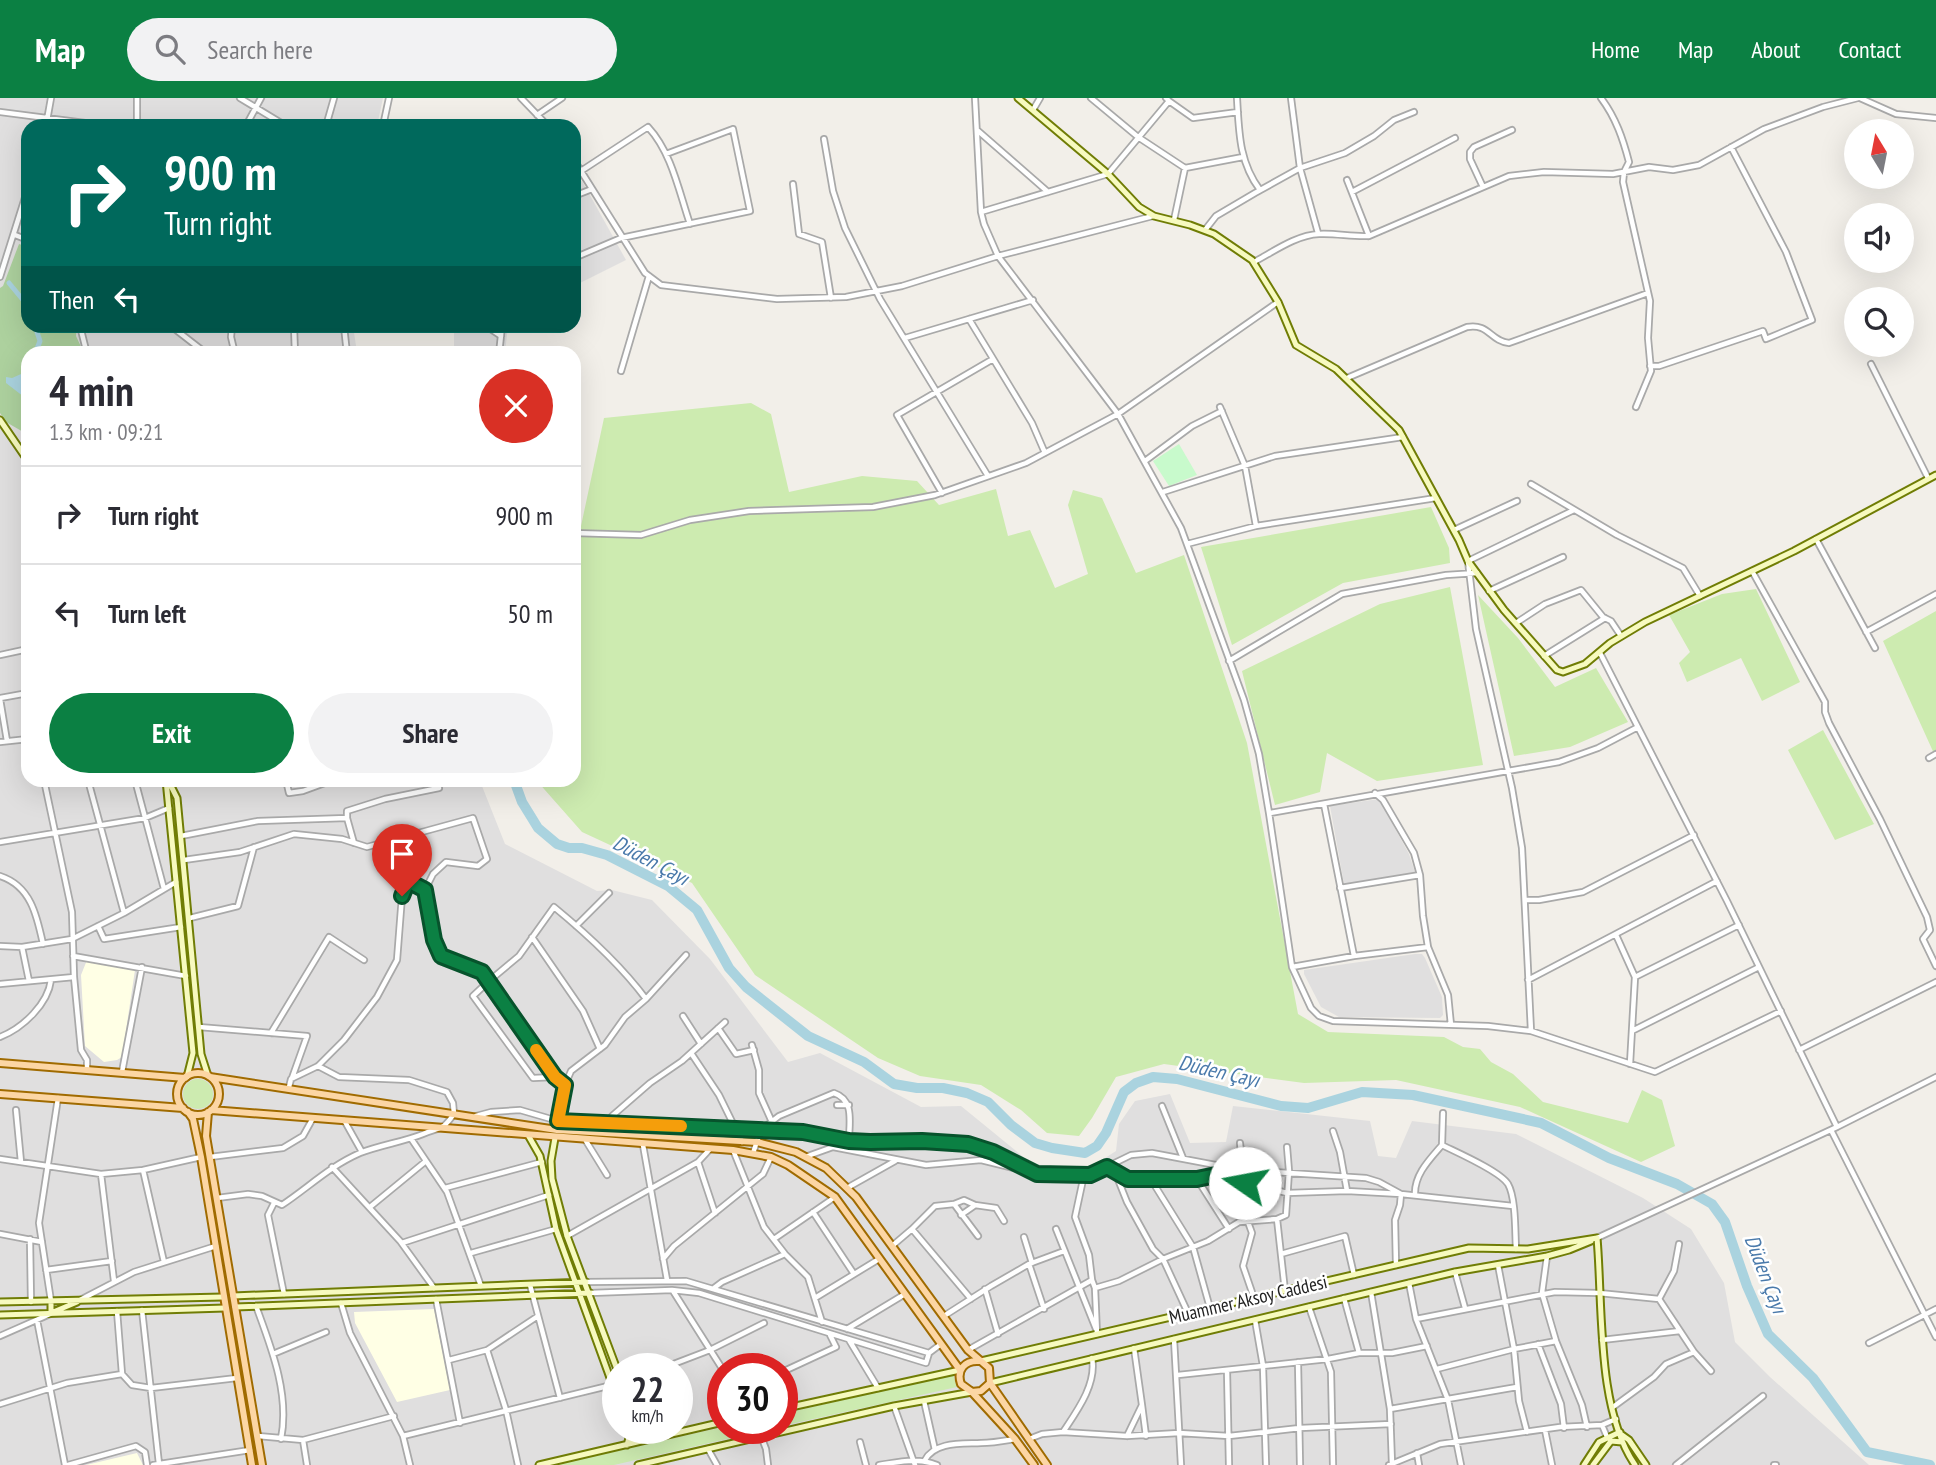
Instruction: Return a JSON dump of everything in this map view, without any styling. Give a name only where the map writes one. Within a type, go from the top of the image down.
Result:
[{"type":"main road","points":[[0,1063],[186,1077],[197,1073],[557,1129],[757,1142],[781,1147],[826,1168],[856,1197],[968,1350],[991,1372],[990,1382],[1047,1465]]},
{"type":"main road","points":[[0,1094],[185,1110],[201,1115],[209,1111],[219,1095],[215,1082],[209,1076]]},
{"type":"main road","points":[[186,1077],[178,1089],[179,1102],[193,1119],[201,1157],[252,1465]]},
{"type":"main road","points":[[209,1111],[733,1150],[771,1157],[835,1196],[960,1370],[961,1384],[972,1392],[1015,1439],[1031,1464]]},
{"type":"main road","points":[[209,1111],[206,1136],[262,1465]]},
{"type":"main road","points":[[960,1370],[971,1361],[981,1361]]},
{"type":"main road","points":[[972,1392],[981,1391],[990,1382]]},
{"type":"street","points":[[48,118],[51,98]]},
{"type":"street","points":[[137,98],[138,119]]},
{"type":"street","points":[[240,98],[276,119]]},
{"type":"street","points":[[250,119],[261,98]]},
{"type":"street","points":[[328,119],[334,98]]},
{"type":"street","points":[[384,119],[389,98]]},
{"type":"street","points":[[521,98],[541,119]]},
{"type":"street","points":[[537,115],[562,98]]},
{"type":"street","points":[[975,98],[981,212],[998,256],[1118,414],[1163,492],[1187,544],[1244,701],[1259,754],[1292,967],[1306,999],[1319,1016],[1333,1021],[1531,1031],[1655,1072],[1781,1011]]},
{"type":"street","points":[[1018,98],[1108,174],[1139,207],[1154,216],[1205,230],[1254,262],[1278,302],[1296,345],[1326,362],[1347,379],[1403,437],[1468,561],[1549,665],[1563,673],[1585,664],[1621,636],[1645,622],[1816,540],[1936,475]]},
{"type":"street","points":[[1033,110],[1040,98]]},
{"type":"street","points":[[1091,98],[1138,137],[1185,168],[1243,157]]},
{"type":"street","points":[[1237,98],[1243,157],[1248,173],[1260,190]]},
{"type":"street","points":[[1291,98],[1300,168],[1318,233]]},
{"type":"street","points":[[1601,98],[1621,133],[1629,162],[1624,172],[1625,196],[1648,293],[1651,371],[1636,407]]},
{"type":"street","points":[[1254,262],[1297,239],[1318,233],[1369,236],[1509,176],[1544,172],[1613,174],[1649,167],[1673,170],[1699,165],[1764,129],[1837,100],[1859,98],[1896,114],[1936,118]]},
{"type":"street","points":[[981,212],[1108,174],[1168,99],[1193,118],[1238,112]]},
{"type":"street","points":[[0,112],[51,119]]},
{"type":"street","points":[[1205,230],[1216,215],[1260,190],[1300,168],[1345,153],[1394,120],[1415,112]]},
{"type":"street","points":[[690,225],[666,154],[648,127],[581,172],[645,273],[661,285],[777,299],[831,298],[902,286],[998,256],[1154,216]]},
{"type":"street","points":[[581,255],[621,238],[750,211],[733,129],[666,154]]},
{"type":"street","points":[[976,130],[1048,192]]},
{"type":"street","points":[[1483,187],[1470,159],[1471,150],[1512,130]]},
{"type":"street","points":[[1352,192],[1455,138]]},
{"type":"street","points":[[824,139],[839,212],[877,291],[988,476]]},
{"type":"street","points":[[1650,366],[1659,366],[1763,331],[1766,339],[1812,320],[1786,252],[1731,147]]},
{"type":"street","points":[[1174,220],[1185,168]]},
{"type":"street","points":[[1347,180],[1369,236]]},
{"type":"street","points":[[793,184],[799,234],[822,242],[831,298]]},
{"type":"street","points":[[581,193],[592,189]]},
{"type":"street","points":[[0,276],[21,213]]},
{"type":"street","points":[[15,235],[21,237]]},
{"type":"street","points":[[621,371],[649,276]]},
{"type":"street","points":[[1347,379],[1467,327],[1483,328],[1500,341],[1509,343],[1648,293]]},
{"type":"street","points":[[905,338],[1034,300]]},
{"type":"street","points":[[581,533],[641,535],[690,520],[749,511],[873,507],[942,493],[1026,463],[1118,414],[1278,302]]},
{"type":"street","points":[[969,319],[1032,423],[1045,453]]},
{"type":"street","points":[[182,333],[198,346]]},
{"type":"street","points":[[496,333],[500,336]]},
{"type":"street","points":[[499,346],[501,333]]},
{"type":"street","points":[[942,493],[897,415],[993,359]]},
{"type":"street","points":[[1871,364],[1928,478]]},
{"type":"street","points":[[1145,461],[1192,426],[1221,409],[1245,467],[1256,526]]},
{"type":"street","points":[[0,420],[21,451]]},
{"type":"street","points":[[1163,492],[1275,456],[1403,437]]},
{"type":"street","points":[[1531,484],[1617,535],[1683,568],[1700,596]]},
{"type":"street","points":[[1187,544],[1256,526],[1436,498]]},
{"type":"street","points":[[1454,530],[1517,500]]},
{"type":"street","points":[[1468,561],[1574,510]]},
{"type":"street","points":[[1816,540],[1875,648]]},
{"type":"street","points":[[1489,591],[1563,558]]},
{"type":"street","points":[[1468,561],[1476,629],[1508,771],[1522,848],[1531,1031]]},
{"type":"street","points":[[1752,571],[1825,702],[1829,723],[1880,819],[1927,917],[1930,930],[1923,939],[1936,966]]},
{"type":"street","points":[[1229,661],[1342,594],[1446,575],[1477,573]]},
{"type":"street","points":[[1516,623],[1545,604],[1579,590],[1611,621],[1621,636]]},
{"type":"street","points":[[1866,632],[1936,594]]},
{"type":"street","points":[[1543,656],[1605,618]]},
{"type":"street","points":[[0,647],[1,654],[21,650]]},
{"type":"street","points":[[1600,653],[1739,925],[1834,1129],[1936,1337]]},
{"type":"street","points":[[7,741],[0,698],[21,694]]},
{"type":"street","points":[[1269,813],[1559,762],[1598,748],[1638,727]]},
{"type":"street","points":[[0,742],[21,740]]},
{"type":"street","points":[[1929,758],[1936,754]]},
{"type":"street","points":[[46,787],[72,912],[74,977],[81,1050],[87,1060],[87,1069]]},
{"type":"street","points":[[90,787],[124,913]]},
{"type":"street","points":[[137,787],[164,889]]},
{"type":"street","points":[[168,787],[193,1053],[186,1077]]},
{"type":"street","points":[[171,787],[177,798],[184,860],[201,1054],[209,1076]]},
{"type":"street","points":[[288,787],[289,793],[314,787]]},
{"type":"street","points":[[354,843],[347,811],[385,799],[439,788]]},
{"type":"street","points":[[1375,793],[1383,800],[1414,853],[1420,875],[1428,947],[1448,995],[1451,1025]]},
{"type":"street","points":[[1324,804],[1354,956]]},
{"type":"street","points":[[0,842],[145,818],[169,808]]},
{"type":"street","points":[[181,836],[258,821],[347,818]]},
{"type":"street","points":[[184,860],[240,852],[294,834],[342,839],[367,847],[473,818],[487,859],[478,866],[446,862],[433,874],[425,890],[434,940],[441,956],[482,972],[555,1077],[565,1085]]},
{"type":"street","points":[[1525,900],[1583,892],[1694,835]]},
{"type":"street","points":[[291,1079],[318,1066],[344,1040],[377,997],[397,960],[402,896],[408,881],[400,852],[391,840]]},
{"type":"street","points":[[190,918],[237,906],[254,847]]},
{"type":"street","points":[[1340,888],[1420,875]]},
{"type":"street","points":[[0,876],[14,882],[26,894],[34,909],[43,944]]},
{"type":"street","points":[[408,881],[425,890]]},
{"type":"street","points":[[1528,980],[1717,881]]},
{"type":"street","points":[[0,946],[22,947],[72,939],[177,882]]},
{"type":"street","points":[[576,926],[609,893]]},
{"type":"street","points":[[555,1077],[533,1078],[473,996],[519,956],[554,907],[628,975],[646,999]]},
{"type":"street","points":[[1635,978],[1739,925]]},
{"type":"street","points":[[98,926],[104,939],[182,927]]},
{"type":"street","points":[[1615,935],[1635,978],[1630,1064]]},
{"type":"street","points":[[271,1033],[329,937],[364,960]]},
{"type":"street","points":[[533,937],[583,1011],[600,1049]]},
{"type":"street","points":[[22,947],[29,981]]},
{"type":"street","points":[[1292,967],[1428,947]]},
{"type":"street","points":[[611,1353],[568,1236],[552,1179],[551,1161],[558,1121],[565,1085],[571,1070],[600,1049],[625,1017],[646,999],[686,955]]},
{"type":"street","points":[[73,956],[187,976]]},
{"type":"street","points":[[122,1072],[142,967]]},
{"type":"street","points":[[1631,1032],[1759,967]]},
{"type":"street","points":[[0,984],[74,977]]},
{"type":"street","points":[[0,1037],[9,1033],[43,1004],[50,991],[51,980]]},
{"type":"street","points":[[1799,1050],[1936,982]]},
{"type":"street","points":[[683,1016],[701,1044]]},
{"type":"street","points":[[612,1123],[612,1116],[725,1022]]},
{"type":"street","points":[[199,1027],[307,1036],[289,1087]]},
{"type":"street","points":[[718,1028],[736,1055],[753,1047],[759,1070],[759,1093],[772,1122]]},
{"type":"street","points":[[691,1053],[719,1095],[742,1142]]},
{"type":"street","points":[[217,1198],[248,1194],[283,1204],[332,1167],[362,1153],[412,1140],[424,1133],[444,1128],[454,1114],[453,1103],[447,1092],[409,1080],[339,1076],[318,1066]]},
{"type":"street","points":[[1635,1465],[1622,1442],[1613,1407],[1602,1340],[1597,1238],[1834,1129],[1936,1077]]},
{"type":"street","points":[[753,1153],[761,1130],[779,1116],[834,1093],[843,1096],[850,1105],[849,1141]]},
{"type":"street","points":[[51,1313],[39,1223],[58,1098]]},
{"type":"street","points":[[837,1105],[850,1105]]},
{"type":"street","points":[[1162,1106],[1183,1159]]},
{"type":"street","points":[[16,1110],[21,1162]]},
{"type":"street","points":[[472,1117],[491,1112],[520,1110],[558,1121],[803,1132],[849,1141],[968,1144],[993,1152],[1037,1174]]},
{"type":"street","points":[[1415,1195],[1416,1182],[1425,1164],[1441,1145],[1443,1113]]},
{"type":"street","points":[[210,1157],[283,1148],[303,1136],[313,1118]]},
{"type":"street","points":[[344,1119],[362,1153]]},
{"type":"street","points":[[1333,1131],[1347,1191]]},
{"type":"street","points":[[528,1135],[542,1162],[556,1229],[602,1357]]},
{"type":"street","points":[[412,1140],[445,1188],[482,1286]]},
{"type":"street","points":[[586,1140],[607,1175]]},
{"type":"street","points":[[1240,1143],[1248,1222],[1252,1233],[1243,1266],[1254,1298]]},
{"type":"street","points":[[643,1145],[667,1280]]},
{"type":"street","points":[[1441,1145],[1504,1179],[1510,1189],[1513,1206],[1516,1250]]},
{"type":"street","points":[[805,1157],[833,1147],[926,1165],[981,1160],[1037,1174],[1090,1175],[1131,1155],[1152,1153],[1242,1170],[1379,1182],[1401,1194]]},
{"type":"street","points":[[1095,1288],[1119,1281],[1193,1247],[1239,1222],[1277,1219],[1286,1214],[1289,1174],[1287,1147]]},
{"type":"street","points":[[568,1236],[698,1162],[710,1149]]},
{"type":"street","points":[[733,1150],[764,1227],[785,1255],[808,1277],[823,1322]]},
{"type":"street","points":[[0,1159],[101,1174],[143,1170],[201,1157]]},
{"type":"street","points":[[663,1259],[674,1246],[763,1174],[771,1157]]},
{"type":"street","points":[[847,1188],[897,1160]]},
{"type":"street","points":[[370,1207],[426,1161]]},
{"type":"street","points":[[445,1188],[542,1162]]},
{"type":"street","points":[[698,1162],[715,1213]]},
{"type":"street","points":[[332,1167],[402,1243],[434,1288],[460,1423]]},
{"type":"street","points":[[1107,1167],[1128,1179],[1197,1179],[1216,1175],[1287,1193],[1347,1191],[1401,1194],[1513,1206]]},
{"type":"street","points":[[143,1170],[164,1262]]},
{"type":"street","points":[[1115,1172],[1127,1202],[1153,1249],[1163,1259],[1188,1313]]},
{"type":"street","points":[[101,1174],[114,1281]]},
{"type":"street","points":[[1084,1175],[1075,1217],[1089,1255],[1095,1288],[1097,1334]]},
{"type":"street","points":[[1197,1179],[1229,1229]]},
{"type":"street","points":[[1152,1181],[1193,1247],[1210,1308]]},
{"type":"street","points":[[1396,1265],[1395,1220],[1401,1194]]},
{"type":"street","points":[[402,1243],[549,1195]]},
{"type":"street","points":[[774,1239],[835,1196]]},
{"type":"street","points":[[891,1246],[934,1206],[954,1205],[964,1200],[975,1205],[996,1208],[1004,1221]]},
{"type":"street","points":[[274,1203],[268,1215],[284,1294]]},
{"type":"street","points":[[954,1205],[978,1236]]},
{"type":"street","points":[[961,1215],[975,1205]]},
{"type":"street","points":[[813,1212],[854,1274]]},
{"type":"street","points":[[1277,1219],[1285,1291]]},
{"type":"street","points":[[471,1253],[556,1229]]},
{"type":"street","points":[[912,1229],[971,1298]]},
{"type":"street","points":[[1056,1229],[1097,1334]]},
{"type":"street","points":[[0,1234],[42,1242]]},
{"type":"street","points":[[1281,1254],[1345,1236],[1354,1275]]},
{"type":"street","points":[[1024,1237],[1044,1309]]},
{"type":"street","name":"Muammer Aksoy Caddesi","points":[[981,1361],[1469,1248],[1544,1248],[1597,1238]]},
{"type":"street","name":"Muammer Aksoy Caddesi","points":[[990,1382],[1455,1272],[1547,1256],[1582,1246],[1597,1238]]},
{"type":"street","points":[[30,1239],[31,1301]]},
{"type":"street","points":[[1659,1300],[1674,1271],[1679,1244]]},
{"type":"street","points":[[0,1336],[80,1300],[114,1281],[164,1262],[216,1247]]},
{"type":"street","points":[[944,1316],[985,1289],[1031,1264],[1064,1251]]},
{"type":"street","points":[[714,1288],[785,1255]]},
{"type":"street","points":[[1547,1256],[1542,1293],[1556,1341],[1582,1405],[1587,1427]]},
{"type":"street","points":[[815,1298],[879,1259]]},
{"type":"street","points":[[47,1270],[112,1261]]},
{"type":"street","points":[[1498,1264],[1514,1349],[1517,1387],[1527,1432]]},
{"type":"street","points":[[1455,1272],[1465,1308]]},
{"type":"street","points":[[968,1350],[1092,1280]]},
{"type":"street","points":[[233,1296],[586,1282],[686,1281],[929,1353]]},
{"type":"street","points":[[1409,1283],[1416,1319],[1448,1400],[1461,1465]]},
{"type":"street","points":[[530,1285],[560,1398]]},
{"type":"street","points":[[985,1289],[998,1334]]},
{"type":"street","points":[[672,1290],[712,1353]]},
{"type":"street","points":[[235,1307],[672,1290],[699,1293],[926,1363],[929,1353],[941,1344]]},
{"type":"street","points":[[1371,1292],[1390,1409],[1391,1464],[1458,1441],[1602,1425],[1616,1419]]},
{"type":"street","points":[[1416,1319],[1542,1293],[1600,1293],[1659,1300],[1693,1352],[1711,1371]]},
{"type":"street","points":[[846,1329],[905,1294]]},
{"type":"street","points":[[0,1302],[223,1297]]},
{"type":"street","points":[[1344,1298],[1359,1353]]},
{"type":"street","points":[[341,1303],[350,1333],[404,1436],[410,1465]]},
{"type":"street","points":[[256,1306],[279,1380],[284,1423],[281,1439]]},
{"type":"street","points":[[1309,1307],[1328,1359],[1334,1465]]},
{"type":"street","points":[[0,1315],[225,1308]]},
{"type":"street","points":[[1869,1343],[1936,1309]]},
{"type":"street","points":[[142,1310],[156,1464],[250,1450]]},
{"type":"street","points":[[117,1311],[122,1374],[132,1385],[151,1388],[237,1378]]},
{"type":"street","points":[[449,1360],[487,1350],[538,1316]]},
{"type":"street","points":[[37,1320],[66,1465],[136,1446],[145,1452],[147,1465]]},
{"type":"street","points":[[1255,1320],[1263,1366],[1266,1465]]},
{"type":"street","points":[[693,1357],[765,1323]]},
{"type":"street","points":[[1602,1340],[1680,1331]]},
{"type":"street","points":[[273,1354],[326,1332]]},
{"type":"street","points":[[798,1365],[836,1347],[830,1334]]},
{"type":"street","points":[[1174,1339],[1181,1465]]},
{"type":"street","points":[[849,1340],[878,1388]]},
{"type":"street","points":[[1437,1369],[1556,1341]]},
{"type":"street","points":[[1538,1344],[1560,1404],[1564,1428]]},
{"type":"street","points":[[1178,1375],[1427,1346]]},
{"type":"street","points":[[1134,1348],[1146,1436]]},
{"type":"street","points":[[487,1350],[506,1410],[518,1465]]},
{"type":"street","points":[[1613,1407],[1667,1364],[1693,1352]]},
{"type":"street","points":[[1063,1432],[1079,1407],[1094,1371],[1092,1358]]},
{"type":"street","points":[[1298,1362],[1300,1465]]},
{"type":"street","points":[[798,1406],[960,1370]]},
{"type":"street","points":[[1227,1370],[1229,1465]]},
{"type":"street","points":[[0,1404],[51,1388],[122,1374]]},
{"type":"street","points":[[1390,1409],[1517,1387]]},
{"type":"street","points":[[404,1436],[602,1388]]},
{"type":"street","points":[[798,1428],[894,1406],[972,1392]]},
{"type":"street","points":[[1676,1465],[1763,1396]]},
{"type":"street","points":[[923,1400],[935,1450]]},
{"type":"street","points":[[1127,1436],[1142,1405]]},
{"type":"street","points":[[894,1406],[914,1462]]},
{"type":"street","points":[[258,1436],[303,1440],[394,1416]]},
{"type":"street","points":[[1028,1440],[1042,1434],[1063,1432],[1127,1436],[1179,1433],[1229,1436],[1300,1428],[1391,1424]]},
{"type":"street","points":[[1602,1425],[1609,1439]]},
{"type":"street","points":[[1545,1430],[1552,1465]]},
{"type":"street","points":[[1584,1465],[1599,1443],[1620,1433]]},
{"type":"street","points":[[1620,1433],[1629,1440],[1646,1465]]},
{"type":"street","points":[[925,1460],[935,1450],[955,1443],[1015,1439]]},
{"type":"street","points":[[1609,1439],[1622,1442]]},
{"type":"street","points":[[1593,1465],[1609,1439]]},
{"type":"street","points":[[303,1440],[307,1465]]},
{"type":"street","points":[[860,1442],[866,1465]]},
{"type":"street","points":[[539,1465],[631,1444]]},
{"type":"street","points":[[641,1465],[730,1444]]},
{"type":"street","points":[[764,1444],[769,1465]]},
{"type":"street","points":[[708,1449],[717,1465]]},
{"type":"street","points":[[1417,1453],[1419,1465]]},
{"type":"street","points":[[878,1465],[925,1460],[937,1465]]},
{"type":"shaded area","points":[[0,98],[383,98],[378,119],[21,119],[21,333],[354,333],[356,346],[21,346],[21,787],[482,787],[505,844],[597,891],[612,890],[652,900],[710,959],[788,1062],[820,1053],[921,1107],[961,1106],[1032,1164],[1088,1169],[1116,1151],[1119,1124],[1135,1101],[1170,1094],[1190,1143],[1226,1142],[1233,1106],[1370,1121],[1378,1156],[1396,1158],[1412,1121],[1516,1134],[1643,1198],[1691,1229],[1724,1283],[1735,1342],[1770,1377],[1869,1465],[0,1465]]},
{"type":"shaded area","points":[[581,182],[626,260],[581,282]]},
{"type":"shaded area","points":[[454,333],[507,333],[506,346],[454,346]]},
{"type":"shaded area","points":[[1379,799],[1409,854],[1415,872],[1344,884],[1330,806]]},
{"type":"shaded area","points":[[1422,954],[1425,958],[1442,997],[1443,1015],[1440,1018],[1339,1017],[1321,1007],[1304,974],[1304,970]]},
{"type":"shaded area","points":[[87,960],[135,970],[122,1057],[117,1060],[104,1062],[85,1046],[81,975]]},
{"type":"shaded area","points":[[434,1309],[450,1390],[397,1402],[355,1323],[354,1312]]},
{"type":"shaded area","points":[[137,1453],[143,1465],[86,1465]]},
{"type":"green space","points":[[21,245],[21,333],[76,333],[81,346],[21,346],[21,431],[6,422],[0,413],[0,288]]},
{"type":"green space","points":[[751,403],[771,414],[789,492],[862,476],[917,481],[939,505],[996,489],[1008,536],[1030,530],[1055,588],[1088,574],[1068,505],[1073,490],[1102,498],[1136,573],[1184,555],[1247,743],[1298,1014],[1328,1032],[1444,1037],[1463,1047],[1480,1049],[1491,1062],[1513,1074],[1543,1102],[1628,1123],[1642,1090],[1662,1100],[1675,1146],[1641,1162],[1520,1107],[1396,1080],[1304,1083],[1164,1064],[1116,1077],[1079,1136],[1047,1133],[1021,1110],[981,1085],[920,1076],[878,1058],[755,975],[692,883],[582,832],[542,787],[581,787],[581,526],[604,418]]},
{"type":"green space","points":[[1179,444],[1197,475],[1169,486],[1153,461]]},
{"type":"green space","points":[[1431,507],[1449,548],[1450,563],[1343,583],[1232,645],[1201,547]]},
{"type":"green space","points":[[1450,587],[1483,765],[1377,781],[1327,753],[1320,792],[1275,805],[1242,671],[1380,604]]},
{"type":"green space","points":[[1756,589],[1800,682],[1762,701],[1741,658],[1687,682],[1679,663],[1690,652],[1669,615],[1722,594]]},
{"type":"green space","points":[[1478,595],[1518,638],[1555,687],[1596,668],[1628,722],[1570,747],[1514,756]]},
{"type":"green space","points":[[1936,611],[1936,758],[1883,641]]},
{"type":"green space","points":[[1823,730],[1874,824],[1835,840],[1788,750]]},
{"type":"green space","points":[[198,1079],[209,1083],[213,1094],[209,1105],[198,1109],[187,1105],[183,1094],[187,1083]]},
{"type":"green space","points":[[953,1374],[957,1387],[798,1422],[798,1410]]},
{"type":"green space","points":[[707,1431],[707,1444],[614,1465],[555,1465],[648,1444],[693,1444],[693,1434]]},
{"type":"water","points":[[21,374],[21,395],[6,383],[6,377],[12,378]]},
{"type":"waterway","points":[[9,283],[21,298]]},
{"type":"waterway","points":[[37,333],[40,341],[38,346]]},
{"type":"waterway","name":"Düden Çayı","points":[[517,787],[522,802],[538,828],[557,844],[607,855],[668,886],[697,910],[729,968],[746,987],[808,1036],[864,1062],[894,1084],[917,1088],[943,1088],[967,1093],[988,1102],[1011,1125],[1035,1143],[1085,1153],[1097,1146],[1106,1133],[1124,1092],[1136,1083],[1153,1077],[1177,1079],[1281,1106],[1308,1108],[1362,1092],[1413,1095],[1541,1123],[1609,1158],[1677,1184],[1712,1204],[1725,1222],[1747,1286],[1768,1334],[1813,1378],[1867,1452],[1930,1465]]},
{"type":"slow traffic","points":[[536,1050],[555,1077],[565,1085],[558,1121],[681,1126]]},
{"type":"route","points":[[402,896],[408,881],[425,890],[434,940],[441,956],[482,972],[555,1077],[565,1085],[558,1121],[803,1132],[849,1141],[968,1144],[993,1152],[1037,1174],[1090,1175],[1107,1167],[1128,1179],[1197,1179],[1216,1175],[1245,1183]]}]
